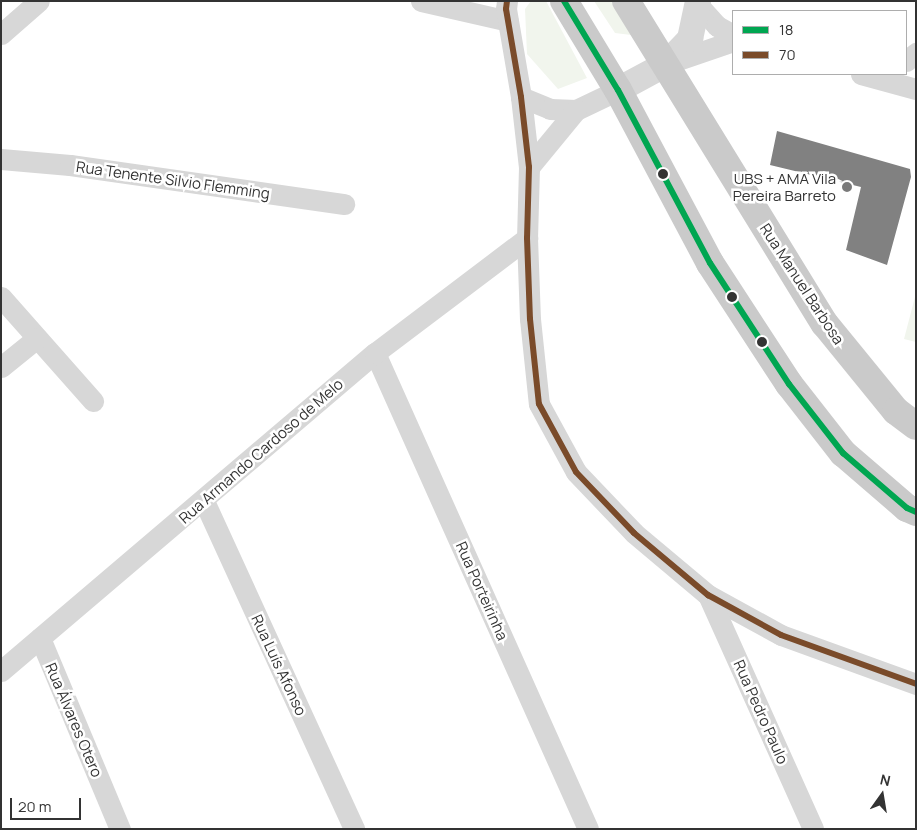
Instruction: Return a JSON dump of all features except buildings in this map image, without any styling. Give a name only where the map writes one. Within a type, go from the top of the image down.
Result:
[{"type":"main road","points":[[564,1],[618,90],[710,263],[789,384],[843,453],[907,508],[916,512]]},
{"type":"main road","name":"Rua Manuel Barbosa","points":[[626,1],[825,324],[896,411],[916,426]]},
{"type":"street","points":[[1,34],[39,1]]},
{"type":"street","points":[[422,1],[508,11],[529,167],[527,238],[530,319],[539,404],[576,472],[634,533],[708,595],[781,635],[916,684]]},
{"type":"street","points":[[666,64],[690,40],[699,4]]},
{"type":"street","points":[[699,4],[717,26],[732,34]]},
{"type":"street","points":[[529,167],[576,110],[666,64],[732,41]]},
{"type":"street","points":[[870,75],[887,77],[916,89]]},
{"type":"street","points":[[521,97],[550,109],[576,110]]},
{"type":"street","name":"Rua Tenente Silvio Flemming","points":[[1,159],[70,166],[344,204]]},
{"type":"street","name":"Rua Armando Cardoso de Melo","points":[[1,670],[376,353],[527,238]]},
{"type":"street","points":[[1,297],[93,401]]},
{"type":"street","points":[[1,367],[37,338]]},
{"type":"street","name":"Rua Porteirinha","points":[[376,353],[588,829]]},
{"type":"street","name":"Rua Luís Afonso","points":[[204,500],[354,829]]},
{"type":"street","name":"Rua Pedro Paulo","points":[[708,595],[814,829]]},
{"type":"street","name":"Rua Álvares Otero","points":[[40,638],[120,829]]},
{"type":"shaded area","points":[[531,1],[546,1],[587,78],[558,89],[527,54],[525,9]]},
{"type":"shaded area","points":[[594,1],[618,1],[631,35],[615,33]]},
{"type":"shaded area","points":[[916,293],[916,342],[904,339]]},
{"type":"transit line","name":"70","points":[[507,1],[506,9],[521,97],[529,167],[527,238],[530,319],[539,404],[576,472],[634,533],[708,595],[781,635],[916,684]]},
{"type":"transit line","name":"18","points":[[564,1],[618,90],[710,263],[789,384],[843,453],[907,508],[916,512]]},
{"type":"place","name":"UBS + AMA Vila Pereira Barreto","points":[[847,187]]}]
